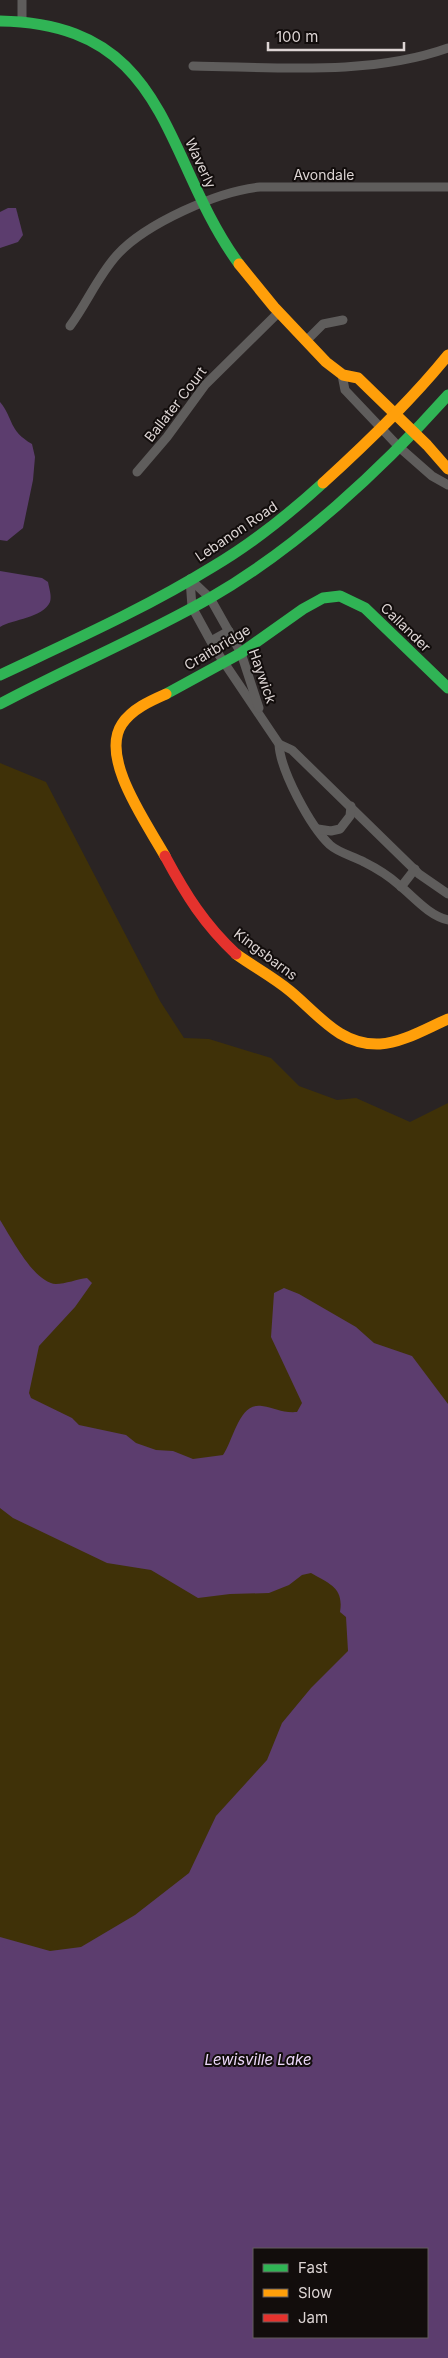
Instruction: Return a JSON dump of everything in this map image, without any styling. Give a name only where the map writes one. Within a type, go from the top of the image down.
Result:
[{"type":"street","points":[[22,0],[22,21]]},
{"type":"street","name":"Waverly","points":[[0,21],[22,21],[61,27],[84,37],[112,54],[132,72],[158,108],[203,203],[234,256],[278,312],[342,375],[358,378],[414,431],[448,469]]},
{"type":"street","points":[[193,66],[360,66],[407,60],[448,48]]},
{"type":"street","name":"Avondale","points":[[70,326],[107,268],[125,247],[142,234],[231,191],[260,187],[448,187]]},
{"type":"street","name":"Ballater Court","points":[[137,472],[167,437],[204,385],[278,312]]},
{"type":"street","points":[[306,341],[323,324],[343,320]]},
{"type":"street","name":"Lebanon Road","points":[[0,676],[115,620],[215,566],[295,508],[395,413],[432,375],[448,355]]},
{"type":"street","name":"Waverly","points":[[342,375],[345,390],[382,426],[399,447],[432,476],[448,485]]},
{"type":"street","points":[[0,704],[135,638],[210,598],[311,526],[399,447],[448,394]]},
{"type":"street","name":"Haywick","points":[[190,579],[210,598],[241,652],[262,718]]},
{"type":"street","name":"Haywick","points":[[190,579],[192,607],[222,662],[279,744],[280,756],[299,797],[330,845],[366,862],[401,886],[427,910],[448,920]]},
{"type":"street","name":"Craitbridge","points":[[118,731],[128,716],[143,705],[204,674],[323,598],[338,596]]},
{"type":"street","name":"Callander","points":[[338,596],[353,599],[365,608],[448,688]]},
{"type":"street","points":[[211,641],[229,631]]},
{"type":"street","name":"Kingsbarns","points":[[118,731],[116,750],[118,766],[125,783],[191,903],[213,932],[237,955],[289,990],[337,1033],[357,1042],[379,1044],[392,1042],[448,1019]]},
{"type":"street","name":"Haywick","points":[[279,744],[292,750],[415,869],[437,888],[448,894]]},
{"type":"street","points":[[318,829],[331,831],[340,829],[350,816],[350,806]]},
{"type":"street","points":[[401,886],[415,869]]},
{"type":"shaded area","points":[[0,763],[46,782],[160,1001],[184,1038],[209,1039],[271,1058],[299,1086],[337,1100],[356,1098],[410,1122],[448,1103],[448,1959],[35,2358],[0,2358]]},
{"type":"water","points":[[8,208],[16,208],[23,235],[18,242],[0,248],[0,212]]},
{"type":"water","points":[[0,402],[15,429],[24,439],[32,444],[35,457],[33,480],[23,528],[7,541],[0,540]]},
{"type":"water","points":[[0,571],[42,578],[48,582],[51,595],[50,602],[41,612],[35,615],[0,627]]},
{"type":"water","name":"Lewisville Lake","points":[[0,1220],[24,1258],[48,1282],[60,1284],[87,1278],[92,1283],[75,1307],[39,1346],[29,1393],[31,1398],[72,1418],[79,1425],[126,1435],[136,1443],[156,1450],[173,1451],[193,1459],[223,1455],[242,1416],[254,1406],[297,1412],[302,1403],[271,1337],[274,1293],[284,1288],[299,1294],[356,1327],[374,1343],[412,1356],[448,1404],[448,2358],[0,2358],[0,1937],[50,1951],[81,1947],[135,1915],[189,1873],[216,1816],[267,1760],[282,1723],[311,1688],[348,1651],[346,1617],[340,1612],[341,1604],[338,1592],[330,1584],[311,1573],[302,1575],[289,1585],[269,1593],[230,1594],[198,1598],[151,1570],[107,1563],[13,1518],[0,1508]]},
{"type":"traffic: fast","points":[[0,21],[56,28],[99,45],[130,71],[154,103],[213,223],[239,264]]},
{"type":"traffic: fast","points":[[0,704],[158,626],[210,598],[274,556],[306,532],[366,479],[448,395]]},
{"type":"traffic: fast","points":[[0,675],[109,624],[229,557],[257,538],[323,483]]},
{"type":"traffic: fast","points":[[166,694],[241,653],[303,609],[323,598],[340,596],[365,608],[448,688]]},
{"type":"traffic: slow","points":[[239,264],[274,307],[326,362],[343,375],[358,378],[427,445],[448,469]]},
{"type":"traffic: slow","points":[[323,483],[388,421],[448,355]]},
{"type":"traffic: slow","points":[[165,856],[128,791],[117,755],[117,738],[122,724],[131,714],[166,694]]},
{"type":"traffic: slow","points":[[236,954],[284,986],[330,1027],[353,1040],[366,1043],[388,1043],[406,1038],[448,1019]]},
{"type":"traffic: jam","points":[[165,856],[196,908],[214,932],[236,954]]}]
